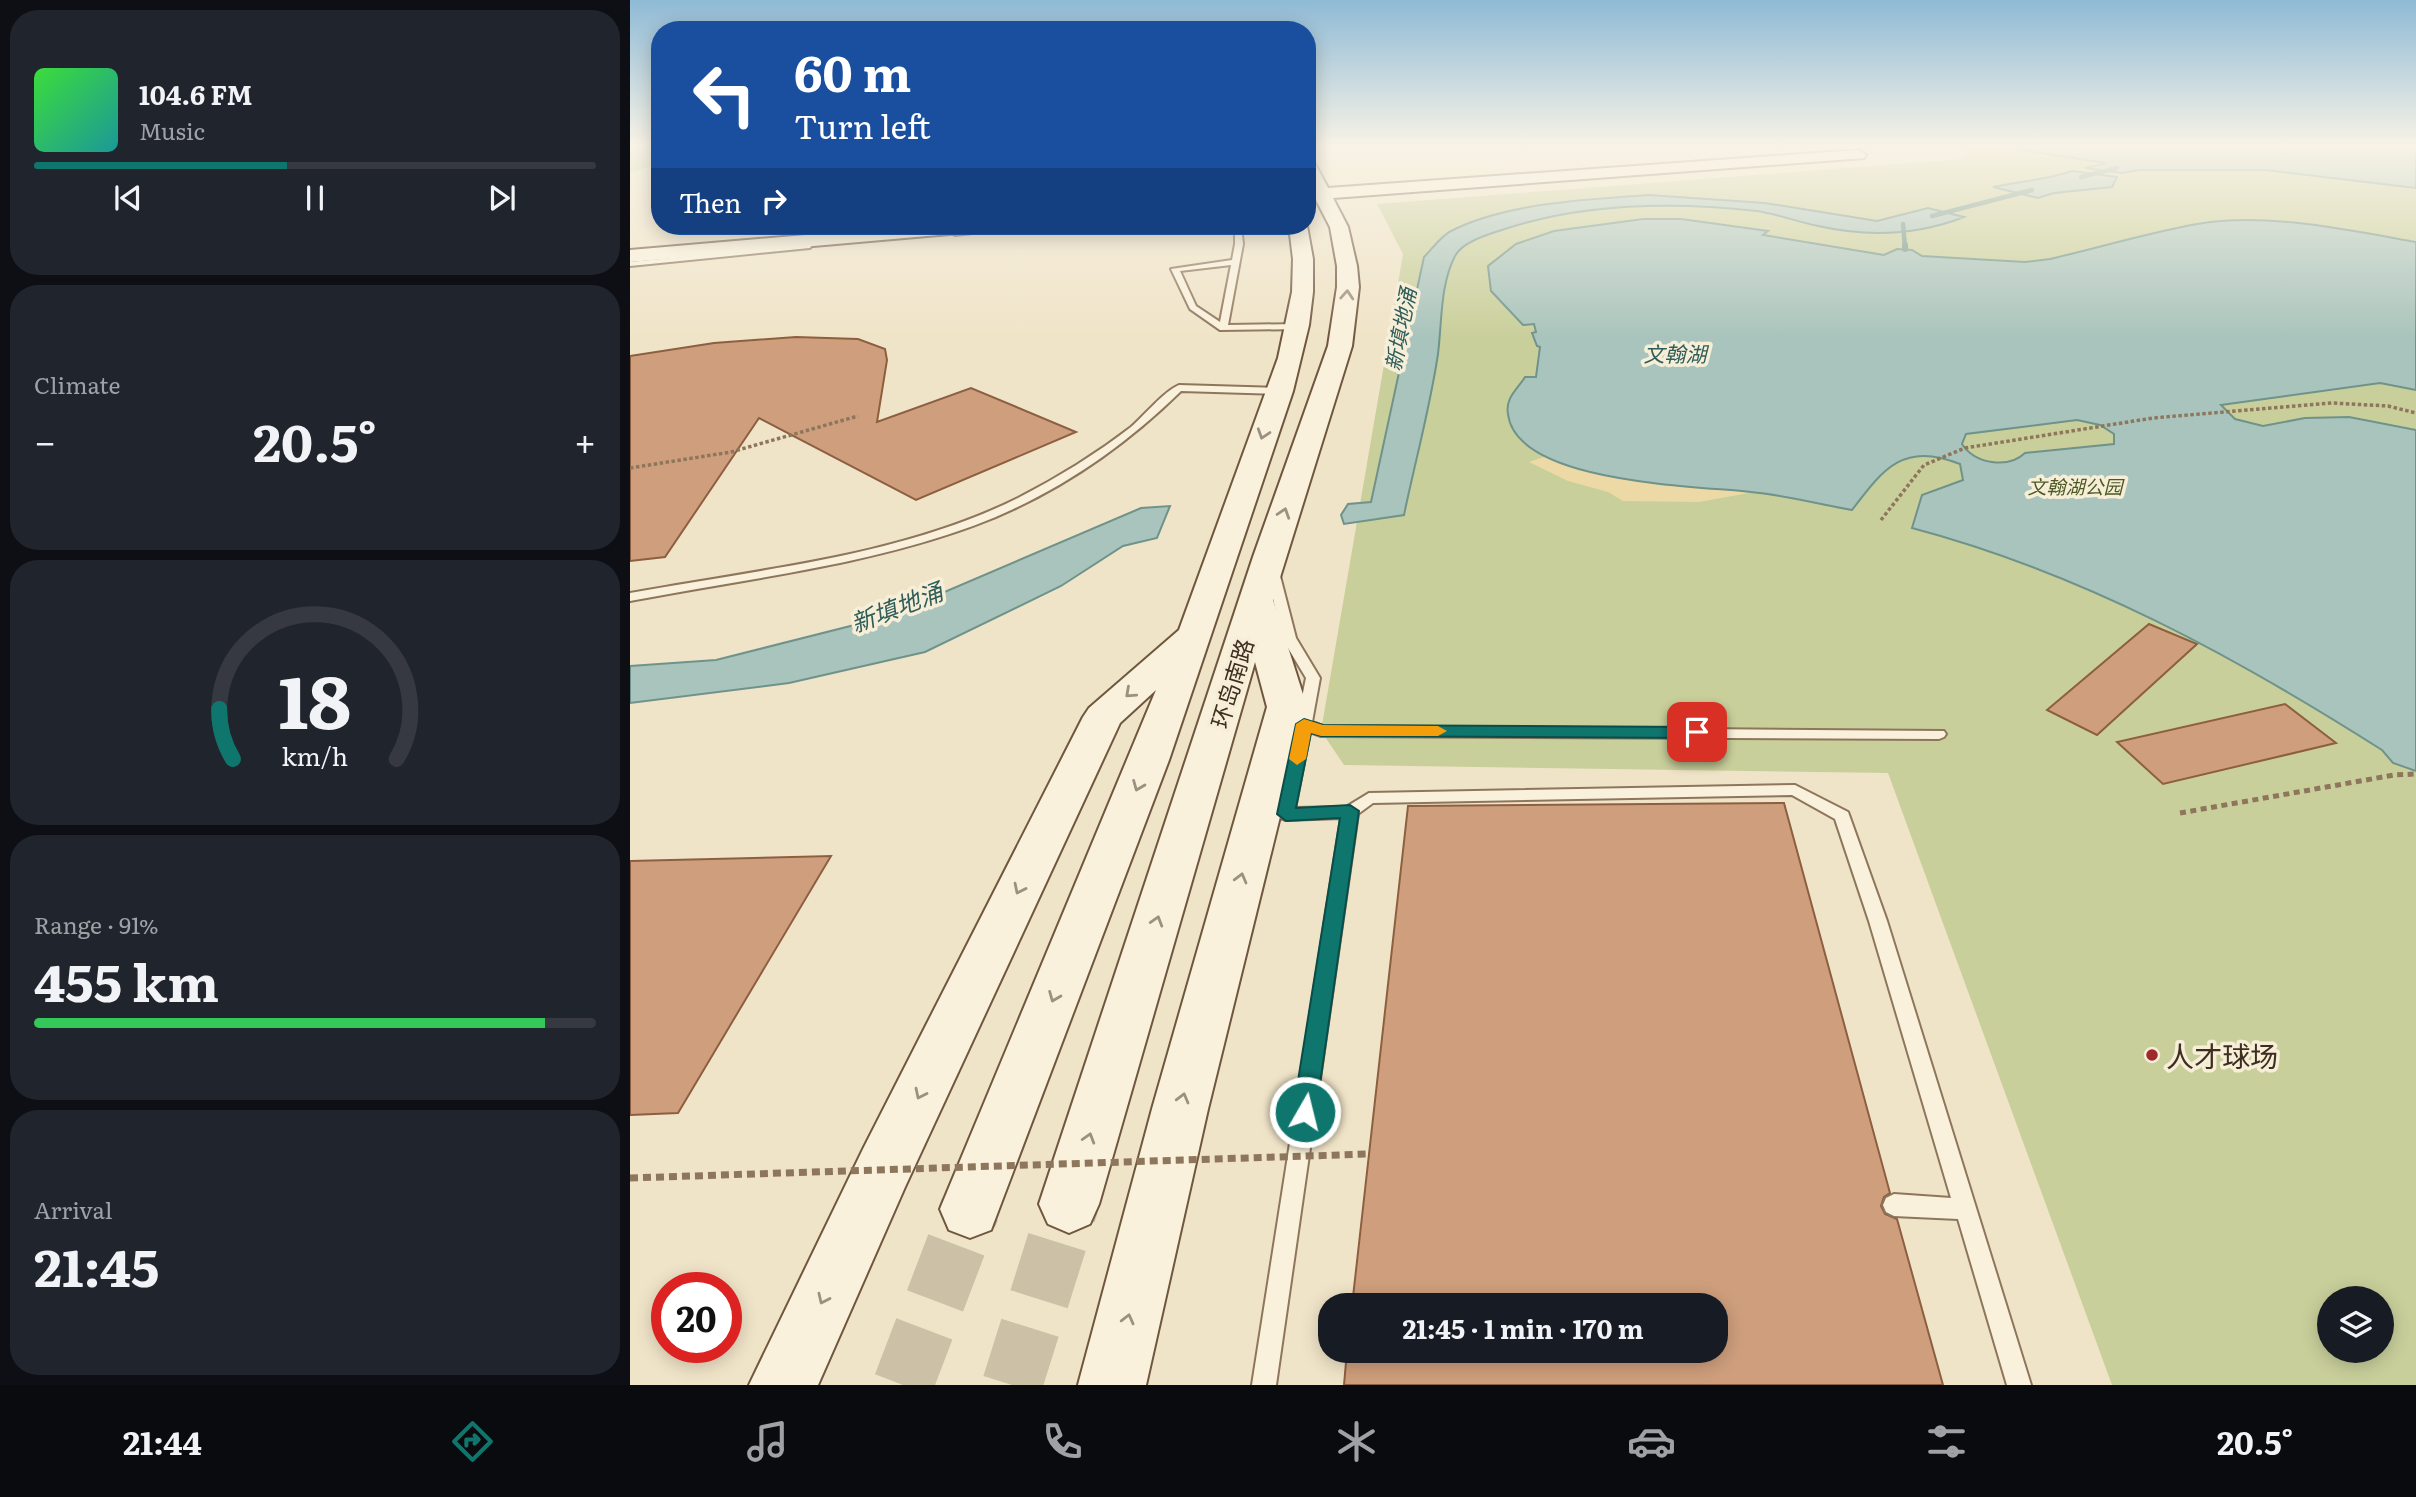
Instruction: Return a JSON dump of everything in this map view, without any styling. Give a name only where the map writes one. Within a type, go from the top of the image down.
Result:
[{"type":"main road","name":"环岛南路","points":[[1069,1204],[1263,579],[1340,346],[1345,322],[1347,266],[1339,227],[1324,209]]},
{"type":"main road","points":[[630,250],[804,235]]},
{"type":"main road","points":[[630,256],[870,235]]},
{"type":"main road","name":"环岛南路","points":[[970,1209],[1199,631],[1298,327],[1305,278],[1299,235]]},
{"type":"main road","points":[[1112,1385],[1180,1109],[1287,707],[1263,579]]},
{"type":"main road","points":[[783,1385],[884,1168],[1103,717],[1199,631]]},
{"type":"lane","points":[[630,264],[937,235]]},
{"type":"lane","points":[[1223,328],[1236,262],[1238,235]]},
{"type":"lane","points":[[1236,262],[1175,269],[1193,307],[1223,328],[1298,327]]},
{"type":"lane","points":[[630,597],[862,552],[968,523],[1055,482],[1119,441],[1160,408],[1179,388],[1277,391]]},
{"type":"lane","points":[[1263,579],[1289,638],[1313,678],[1286,814],[1350,811],[1369,797],[1795,790],[1842,816],[1878,921],[2019,1385]]},
{"type":"lane","points":[[1304,724],[1321,731],[1939,734]]},
{"type":"lane","points":[[1264,1385],[1350,811]]},
{"type":"lane","points":[[1894,1205],[1966,1209]]},
{"type":"path","points":[[1881,520],[1924,465],[1965,448],[2091,428],[2241,410],[2332,403],[2388,406],[2416,413]]},
{"type":"path","points":[[630,468],[731,452],[858,416]]},
{"type":"path","points":[[2180,813],[2394,775],[2416,774]]},
{"type":"path","points":[[630,1178],[1369,1154]]},
{"type":"green space","name":"文翰湖公园","points":[[1379,209],[2416,209],[2416,1385],[2112,1385],[1888,773],[1344,765],[1321,731],[1403,254]]},
{"type":"sand","points":[[1547,456],[1614,478],[1754,492],[1699,502],[1623,501],[1608,492],[1568,481],[1529,462]]},
{"type":"water","points":[[1519,209],[1613,209],[1535,220],[1492,233],[1470,242],[1459,251],[1447,279],[1435,374],[1404,515],[1344,524],[1341,515],[1348,504],[1371,502],[1424,257],[1451,231]]},
{"type":"water","points":[[1733,209],[1800,209],[1877,221],[1931,209],[1964,217],[1929,228],[1874,233],[1836,230],[1757,211]]},
{"type":"water","name":"文翰湖","points":[[1643,219],[1681,219],[1768,231],[1763,235],[1884,255],[1897,249],[1912,250],[1922,256],[2025,262],[2050,259],[2197,224],[2223,221],[2307,224],[2416,242],[2416,390],[2380,383],[2221,405],[2235,419],[2263,426],[2305,418],[2349,417],[2416,430],[2416,771],[2393,763],[2382,750],[2326,715],[2213,650],[2155,621],[2036,568],[1912,528],[1922,495],[1963,480],[1960,464],[1924,456],[1897,463],[1874,482],[1852,510],[1764,493],[1613,477],[1575,468],[1542,455],[1519,437],[1508,414],[1510,399],[1525,377],[1536,377],[1540,347],[1537,346],[1532,333],[1536,332],[1534,324],[1523,325],[1491,291],[1488,266],[1516,244],[1554,231]],"holes":[[[2077,420],[2100,425],[2114,434],[2114,444],[2025,453],[2018,458],[2001,462],[1983,460],[1962,444],[1966,434]]]},
{"type":"water","points":[[1170,506],[1157,538],[1123,546],[1061,586],[925,652],[789,683],[630,703],[630,666],[716,660],[886,617],[1141,508]]},
{"type":"building","points":[[796,337],[858,339],[885,349],[887,360],[877,422],[971,388],[1076,432],[916,500],[759,418],[665,557],[630,561],[630,356],[714,343]]},
{"type":"building","points":[[2149,624],[2197,644],[2097,735],[2047,710]]},
{"type":"building","points":[[2285,704],[2336,743],[2163,784],[2117,742]]},
{"type":"building","points":[[1784,803],[1890,1193],[1884,1197],[1881,1206],[1885,1214],[1897,1219],[1943,1385],[1344,1385],[1346,1363],[1728,1363],[1728,1293],[1353,1293],[1408,806]]},
{"type":"building","points":[[831,856],[678,1113],[630,1115],[630,861]]},
{"type":"waterway","name":"新填地涌","points":[[1932,216],[1960,209]]},
{"type":"waterway","points":[[1903,224],[1905,247]]},
{"type":"tunnel","points":[[1012,1385],[1069,1204]]},
{"type":"tunnel","points":[[903,1385],[970,1209]]},
{"type":"slow traffic","points":[[1297,759],[1304,724],[1321,731],[1438,731]]},
{"type":"place","name":"人才球场","points":[[2152,1055]]},
{"type":"route","points":[[1305,1112],[1350,811],[1286,814],[1304,724],[1321,731],[1697,732]]}]
